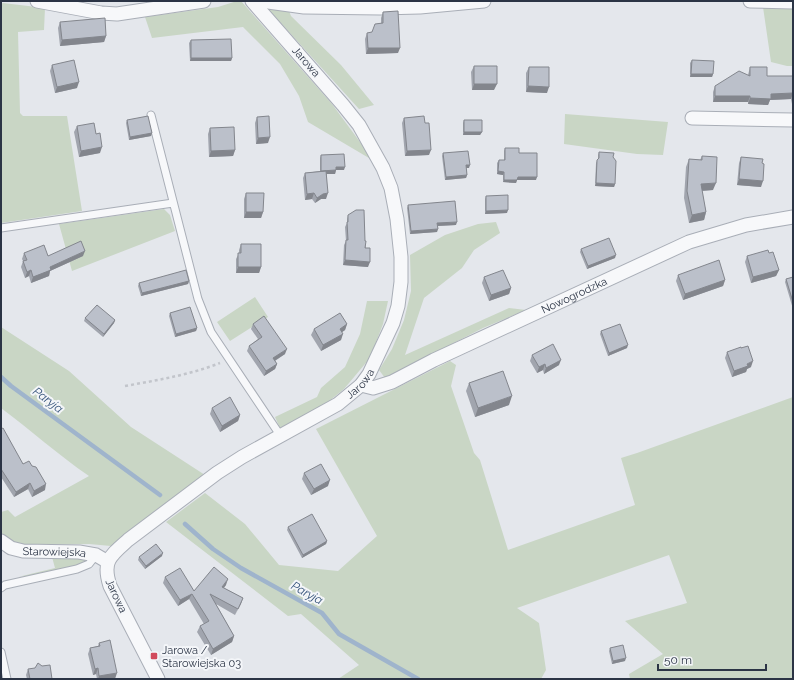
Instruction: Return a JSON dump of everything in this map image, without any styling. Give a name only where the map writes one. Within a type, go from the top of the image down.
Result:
[{"type":"street","points":[[38,1],[101,13],[117,14],[204,1]]},
{"type":"street","name":"Jarowa","points":[[158,679],[110,586],[106,574],[108,562],[115,552],[128,540],[197,486],[242,457],[338,404],[361,385],[369,374],[393,323],[401,293],[401,257],[397,219],[391,188],[383,168],[360,125],[252,1]]},
{"type":"street","points":[[261,1],[304,7],[380,8],[420,7],[484,1]]},
{"type":"street","points":[[750,1],[793,2]]},
{"type":"street","points":[[692,118],[793,120]]},
{"type":"street","name":"Nowogrodzka","points":[[361,385],[373,388],[392,382],[441,356],[689,242],[746,225],[793,217]]},
{"type":"street","name":"Starowiejska","points":[[1,541],[11,548],[23,551],[79,552],[96,555],[108,562]]},
{"type":"lane","points":[[151,115],[198,299],[210,332],[280,435]]},
{"type":"lane","points":[[1,228],[173,202]]},
{"type":"lane","points":[[1,588],[5,585],[77,569],[89,564],[96,555]]},
{"type":"lane","points":[[1,652],[8,679]]},
{"type":"path","points":[[125,386],[174,378],[223,363]]},
{"type":"green space","points":[[241,1],[332,104],[374,161],[308,122],[299,96],[280,64],[243,27],[152,38],[145,17],[218,7]]},
{"type":"green space","points":[[1,4],[45,8],[44,30],[18,32],[20,113],[23,116],[67,116],[82,211],[1,223]]},
{"type":"green space","points":[[763,7],[793,8],[793,66],[771,62]]},
{"type":"green space","points":[[268,9],[289,11],[291,16],[341,65],[374,105],[359,109]]},
{"type":"green space","points":[[565,114],[668,122],[663,155],[637,154],[564,144]]},
{"type":"green space","points":[[164,209],[170,215],[175,231],[72,271],[59,224]]},
{"type":"green space","points":[[496,222],[500,233],[474,250],[462,268],[424,298],[405,355],[509,308],[526,310],[483,328],[385,378],[379,370],[392,349],[404,320],[411,291],[410,255],[445,235],[478,224]]},
{"type":"green space","points":[[255,297],[268,317],[230,341],[217,322]]},
{"type":"green space","points":[[367,301],[388,301],[383,324],[370,358],[344,389],[323,406],[280,428],[275,417],[317,397],[321,388],[345,367],[360,334]]},
{"type":"green space","points":[[1,327],[69,371],[131,427],[205,475],[111,546],[89,544],[20,545],[3,536],[1,532],[1,512],[8,510],[15,517],[89,476],[66,460],[1,408]]},
{"type":"green space","points":[[450,361],[456,365],[451,386],[474,453],[480,460],[508,550],[635,505],[621,458],[793,397],[793,679],[630,679],[629,674],[663,654],[625,621],[687,603],[669,555],[517,608],[539,623],[546,670],[541,679],[338,679],[359,665],[301,614],[288,616],[166,522],[205,493],[245,524],[279,565],[338,571],[377,536],[316,429]]},
{"type":"green space","points":[[52,557],[79,557],[87,559],[64,570],[18,577],[55,568]]},
{"type":"building","points":[[398,11],[400,48],[368,48],[367,33],[372,32],[375,24],[383,23],[383,12]]},
{"type":"building","points":[[105,18],[106,36],[62,40],[60,22]]},
{"type":"building","points":[[231,39],[232,58],[191,58],[191,40]]},
{"type":"building","points":[[74,60],[79,82],[57,87],[52,65]]},
{"type":"building","points":[[692,60],[714,61],[713,74],[691,74]]},
{"type":"building","points":[[474,66],[497,66],[497,84],[474,84]]},
{"type":"building","points":[[529,67],[549,67],[549,87],[528,86]]},
{"type":"building","points":[[750,67],[767,67],[767,76],[793,76],[793,93],[771,94],[771,99],[750,98],[750,96],[715,96],[715,86],[739,71],[750,76]]},
{"type":"building","points":[[148,116],[152,133],[130,137],[127,120]]},
{"type":"building","points":[[269,116],[270,137],[258,138],[257,117]]},
{"type":"building","points":[[424,116],[425,123],[429,123],[431,150],[407,151],[404,118]]},
{"type":"building","points":[[464,120],[482,120],[482,132],[464,132]]},
{"type":"building","points":[[94,123],[96,134],[100,133],[102,147],[81,151],[77,126]]},
{"type":"building","points":[[234,127],[235,150],[211,151],[210,128]]},
{"type":"building","points":[[505,148],[519,148],[519,153],[537,153],[537,177],[518,177],[517,180],[504,180],[504,172],[498,171],[499,160],[505,160]]},
{"type":"building","points":[[468,151],[470,165],[466,165],[467,175],[446,177],[443,153]]},
{"type":"building","points":[[599,152],[614,153],[613,157],[616,161],[615,184],[596,183],[597,160],[599,158]]},
{"type":"building","points":[[344,154],[345,167],[336,167],[336,170],[321,171],[321,155]]},
{"type":"building","points":[[702,156],[717,157],[716,183],[701,184],[706,212],[692,215],[687,191],[689,159],[702,160]]},
{"type":"building","points":[[741,157],[763,159],[763,181],[739,179]]},
{"type":"building","points":[[326,171],[328,193],[317,198],[314,193],[307,194],[305,173]]},
{"type":"building","points":[[246,193],[264,193],[263,212],[246,212]]},
{"type":"building","points":[[508,195],[508,210],[486,211],[486,196]]},
{"type":"building","points":[[455,201],[457,222],[437,223],[438,229],[411,231],[408,205]]},
{"type":"building","points":[[356,210],[364,210],[365,248],[370,248],[370,262],[345,260],[346,240],[348,240],[348,215]]},
{"type":"building","points":[[609,238],[616,255],[588,266],[581,249]]},
{"type":"building","points":[[81,241],[85,251],[50,267],[51,270],[33,277],[31,270],[27,272],[23,261],[27,260],[24,253],[44,245],[48,256]]},
{"type":"building","points":[[241,244],[261,244],[261,267],[238,267],[238,253],[241,253]]},
{"type":"building","points":[[768,250],[769,253],[773,252],[779,270],[753,277],[747,256]]},
{"type":"building","points":[[719,260],[725,280],[685,294],[678,275]]},
{"type":"building","points":[[186,270],[189,281],[142,293],[139,283]]},
{"type":"building","points":[[503,270],[511,288],[491,295],[484,277]]},
{"type":"building","points":[[793,277],[793,302],[786,279]]},
{"type":"building","points":[[97,305],[115,320],[104,334],[85,318]]},
{"type":"building","points":[[190,307],[197,328],[176,334],[170,313]]},
{"type":"building","points":[[340,313],[347,324],[340,329],[343,334],[323,345],[314,329]]},
{"type":"building","points":[[264,316],[287,349],[273,358],[277,364],[266,371],[249,346],[262,337],[253,324]]},
{"type":"building","points":[[620,324],[628,345],[609,353],[601,331]]},
{"type":"building","points":[[553,344],[561,360],[546,368],[545,364],[539,367],[532,355]]},
{"type":"building","points":[[748,346],[753,361],[747,364],[748,366],[734,371],[727,352]]},
{"type":"building","points":[[503,371],[512,396],[478,408],[469,383]]},
{"type":"building","points":[[230,397],[240,415],[222,426],[212,408]]},
{"type":"building","points":[[3,428],[23,464],[29,461],[32,466],[36,467],[46,484],[34,491],[30,483],[16,492],[1,469],[1,429]]},
{"type":"building","points":[[321,464],[330,480],[314,489],[304,473]]},
{"type":"building","points":[[312,514],[327,541],[303,555],[288,527]]},
{"type":"building","points":[[156,544],[163,553],[146,566],[139,557]]},
{"type":"building","points":[[214,567],[228,579],[222,587],[243,598],[238,609],[210,594],[234,636],[213,649],[200,626],[209,621],[192,594],[180,600],[165,577],[180,568],[194,591]]},
{"type":"building","points":[[110,640],[117,673],[99,676],[98,668],[95,669],[90,648],[100,646],[99,643]]},
{"type":"building","points":[[623,645],[626,658],[613,661],[610,648]]},
{"type":"building","points":[[38,663],[42,666],[50,665],[52,679],[30,679],[28,669],[35,668]]},
{"type":"waterway","name":"Paryja","points":[[1,377],[11,386],[160,495]]},
{"type":"waterway","name":"Paryja","points":[[185,524],[213,549],[241,568],[322,613],[339,634],[418,679]]},
{"type":"place","name":"Jarowa / Starowiejska 03","points":[[154,656]]}]
